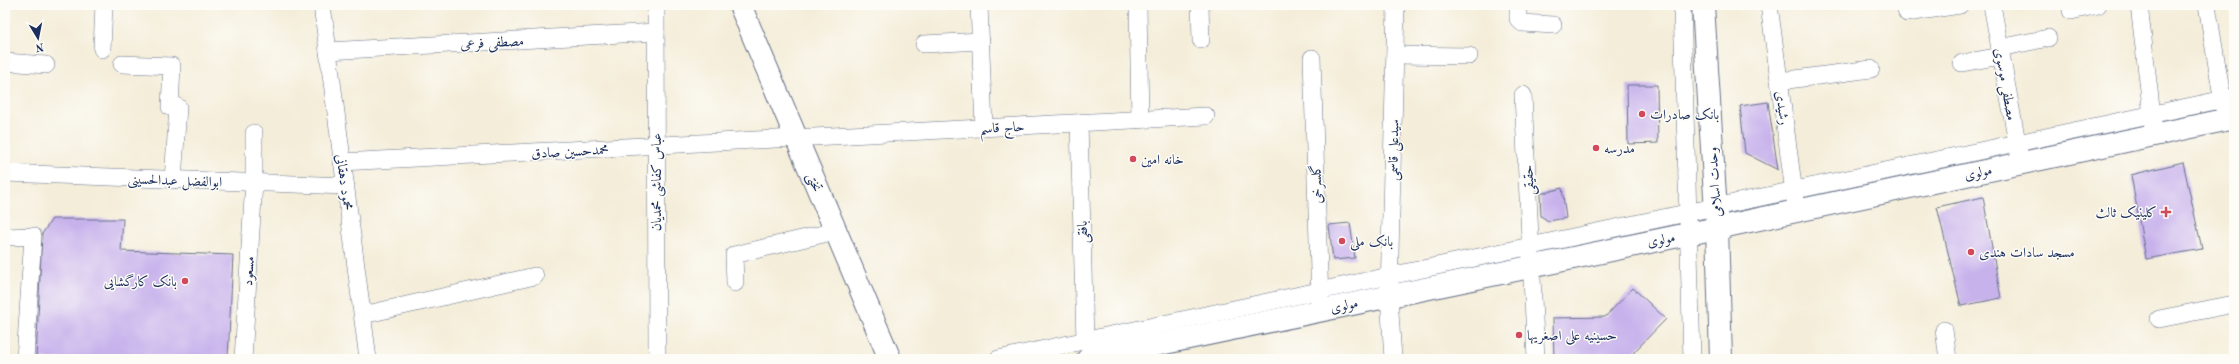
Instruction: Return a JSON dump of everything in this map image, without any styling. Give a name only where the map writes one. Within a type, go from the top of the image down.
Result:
[{"type":"main road","name":"تختی","points":[[740,5],[890,359]]},
{"type":"main road","name":"وحدت اسلامی","points":[[1703,5],[1716,218],[1721,359]]},
{"type":"main road","name":"مولوی","points":[[1086,350],[1532,255],[1688,224],[2229,108]]},
{"type":"street","name":"محمود دهقانی","points":[[322,5],[368,359]]},
{"type":"street","name":"عباس کفاشی محمدیان","points":[[656,5],[656,359]]},
{"type":"street","points":[[979,5],[984,128]]},
{"type":"street","points":[[1138,5],[1140,120]]},
{"type":"street","points":[[1200,5],[1201,40]]},
{"type":"street","name":"سیدعلی قاسمی","points":[[1393,359],[1390,286],[1396,5]]},
{"type":"street","points":[[1518,5],[1518,19],[1522,23],[1553,25]]},
{"type":"street","points":[[1682,5],[1692,359]]},
{"type":"street","name":"رشیدی","points":[[1769,5],[1795,200]]},
{"type":"street","points":[[1905,5],[1907,13],[1960,5]]},
{"type":"street","name":"مصطفی موسوی","points":[[1992,5],[2019,153]]},
{"type":"street","points":[[2071,11],[2098,5]]},
{"type":"street","points":[[2139,5],[2153,124]]},
{"type":"street","points":[[2207,5],[2229,108]]},
{"type":"street","points":[[102,49],[104,7]]},
{"type":"street","name":"مصطفی فرعی","points":[[328,51],[656,32]]},
{"type":"street","points":[[1962,63],[2048,38]]},
{"type":"street","points":[[924,44],[981,41]]},
{"type":"street","points":[[1395,56],[1469,56]]},
{"type":"street","name":"گلسرخی","points":[[1312,58],[1320,301]]},
{"type":"street","points":[[5,62],[46,65]]},
{"type":"street","points":[[122,64],[172,66],[170,107],[178,107],[173,180]]},
{"type":"street","points":[[1780,81],[1871,70]]},
{"type":"street","name":"حقیقی","points":[[1523,95],[1536,359]]},
{"type":"street","name":"حاج قاسم","points":[[797,139],[1206,116]]},
{"type":"street","name":"بافقی","points":[[1079,123],[1086,350]]},
{"type":"street","name":"مسعود","points":[[243,359],[254,182],[254,133]]},
{"type":"street","name":"محمدحسین صادق","points":[[342,162],[797,139]]},
{"type":"street","name":"ابوالفضل عبدالحسینی","points":[[5,173],[346,186]]},
{"type":"street","points":[[735,283],[734,255],[836,231]]},
{"type":"street","points":[[5,237],[33,236],[25,359]]},
{"type":"street","points":[[362,315],[535,276]]},
{"type":"street","points":[[2159,319],[2234,304]]},
{"type":"street","points":[[1944,330],[1948,359]]},
{"type":"street","points":[[998,359],[1086,350]]},
{"type":"building","name":"بانک صادرات","points":[[1627,85],[1657,85],[1658,143],[1628,144]]},
{"type":"building","name":"بانک صادرات","points":[[1768,102],[1778,170],[1745,153],[1740,106]]},
{"type":"building","name":"کلینیک ثالث","points":[[2183,162],[2202,249],[2146,259],[2131,175]]},
{"type":"building","points":[[1562,188],[1566,218],[1548,221],[1541,216],[1540,194]]},
{"type":"building","name":"مسجد سادات هندی","points":[[1983,197],[2001,298],[1961,306],[1937,207]]},
{"type":"building","name":"بانک کارگشایی","points":[[52,219],[123,219],[121,251],[233,255],[228,359],[36,359],[42,234]]},
{"type":"building","name":"بانک ملی","points":[[1350,223],[1355,258],[1333,260],[1329,225]]},
{"type":"building","points":[[1633,288],[1666,319],[1634,352],[1634,359],[1554,359],[1553,318],[1605,317]]},
{"type":"place","name":"بانک صادرات","points":[[1642,114]]},
{"type":"place","name":"مدرسه","points":[[1596,148]]},
{"type":"place","name":"خانه امین","points":[[1133,159]]},
{"type":"place","name":"کلینیک ثالث","points":[[2166,212]]},
{"type":"place","name":"بانک ملی","points":[[1342,241]]},
{"type":"place","name":"مسجد سادات هندی","points":[[1971,252]]},
{"type":"place","name":"بانک کارگشایی","points":[[185,281]]},
{"type":"place","name":"حسینیه علی اصغریها","points":[[1519,335]]}]
